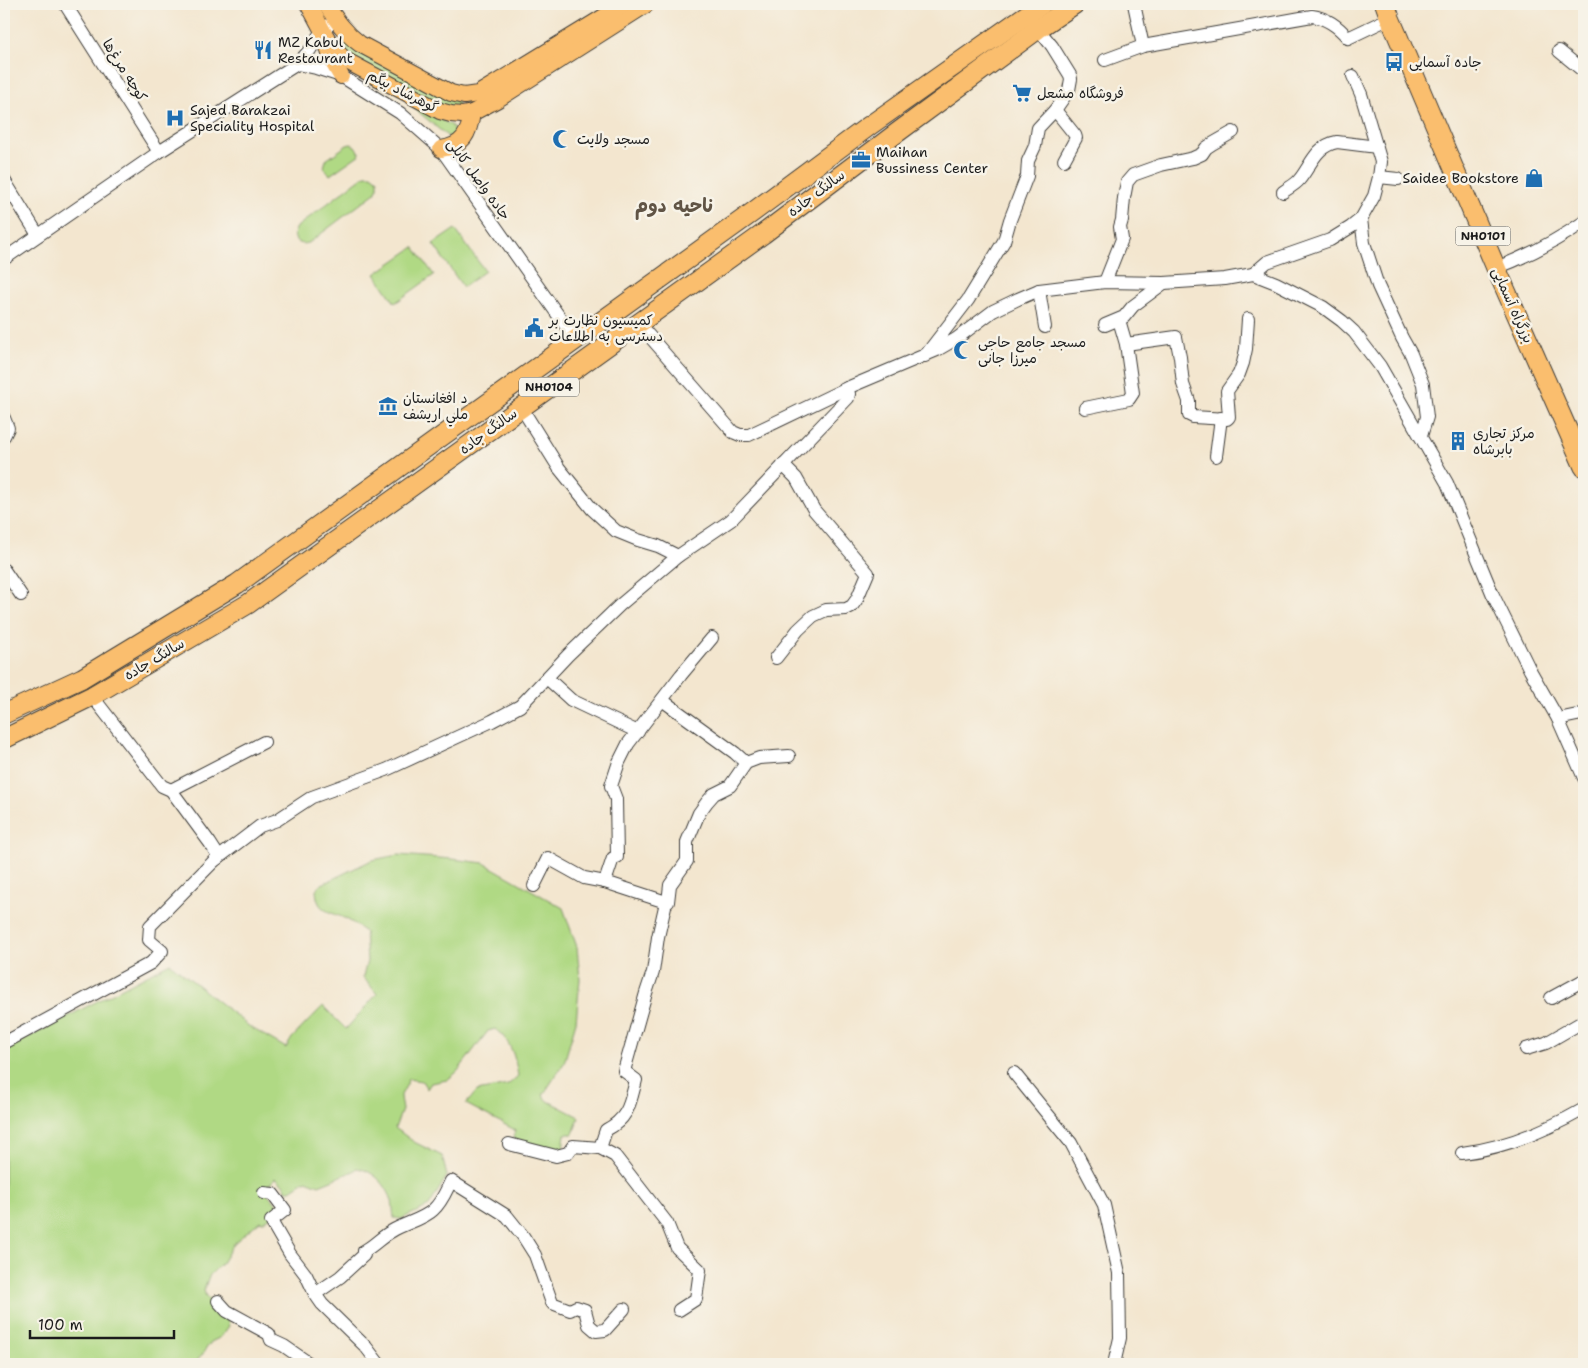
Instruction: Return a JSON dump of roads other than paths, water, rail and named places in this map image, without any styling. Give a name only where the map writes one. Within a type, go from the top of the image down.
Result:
[{"type":"highway","name":"سالنگ جاده","points":[[4,714],[82,678],[237,584],[885,115],[1042,4]]},
{"type":"highway","name":"سالنگ جاده","points":[[4,739],[92,696],[248,604],[763,234],[898,132],[1075,4]]},
{"type":"highway","name":"بزرگراه آسمایی","points":[[1388,11],[1496,268],[1584,467]]},
{"type":"highway","points":[[366,490],[380,509]]},
{"type":"main road","name":"گوهرشاد بیگم","points":[[308,4],[334,50],[352,66],[440,111],[457,115],[472,113]]},
{"type":"main road","name":"گوهرشاد بیگم","points":[[326,4],[336,20],[360,44],[451,93],[464,96],[478,94],[625,4]]},
{"type":"main road","points":[[441,149],[451,148],[458,144],[470,125],[472,113],[498,99],[648,4]]},
{"type":"main road","points":[[324,34],[332,61],[341,76]]},
{"type":"street","name":"کوچه مرغ‌ها","points":[[65,4],[159,152]]},
{"type":"street","points":[[1134,4],[1143,46]]},
{"type":"street","points":[[1105,60],[1143,46],[1312,16],[1323,18],[1338,27],[1348,38],[1388,11]]},
{"type":"street","points":[[4,259],[159,152],[296,64],[336,20]]},
{"type":"street","points":[[925,356],[968,300],[1004,242],[1010,220],[1027,176],[1028,162],[1035,146],[1038,128],[1070,90],[1072,80],[1070,75],[1052,46],[1038,29]]},
{"type":"street","points":[[1559,51],[1584,70]]},
{"type":"street","name":"جاده واصل کابلی","points":[[296,64],[341,76],[400,113],[441,149],[575,339]]},
{"type":"street","points":[[1253,274],[1266,262],[1330,240],[1351,227],[1361,219],[1374,196],[1380,177],[1381,162],[1353,76]]},
{"type":"street","points":[[1055,110],[1076,138],[1064,160]]},
{"type":"street","points":[[1105,282],[1122,239],[1120,227],[1127,182],[1133,175],[1202,154],[1206,148],[1233,132]]},
{"type":"street","points":[[1282,192],[1298,182],[1312,157],[1331,143],[1337,142],[1377,147]]},
{"type":"street","points":[[1380,177],[1398,179]]},
{"type":"street","points":[[4,180],[38,236]]},
{"type":"street","points":[[1361,219],[1364,244],[1378,286],[1411,354],[1423,384],[1427,417],[1421,436]]},
{"type":"street","points":[[1496,268],[1525,257],[1584,222]]},
{"type":"street","points":[[638,322],[733,432],[740,435],[749,435],[848,388],[925,356],[956,339],[993,311],[1039,290],[1105,282],[1164,283],[1226,279],[1253,274],[1276,283],[1323,307],[1342,321],[1354,332],[1380,366],[1421,436],[1456,502],[1493,595],[1530,670],[1558,719],[1584,778]]},
{"type":"street","points":[[1106,324],[1124,317],[1133,306],[1164,283]]},
{"type":"street","points":[[1039,290],[1045,326]]},
{"type":"street","points":[[1126,344],[1176,337],[1183,384],[1189,400],[1189,415],[1193,417],[1227,419],[1229,417],[1228,391],[1239,374],[1243,363],[1248,319]]},
{"type":"street","points":[[1085,408],[1129,399],[1132,396],[1126,344],[1118,320]]},
{"type":"street","points":[[214,861],[260,826],[277,820],[312,797],[386,770],[520,706],[568,655],[620,605],[678,556],[731,520],[848,398],[848,388]]},
{"type":"street","points":[[522,407],[559,468],[592,509],[616,530],[678,556]]},
{"type":"street","points":[[4,418],[8,428],[4,436]]},
{"type":"street","points":[[1216,456],[1221,418]]},
{"type":"street","points":[[776,658],[798,630],[813,616],[826,610],[846,609],[852,606],[868,573],[814,510],[796,478],[783,466]]},
{"type":"street","points":[[4,570],[21,595]]},
{"type":"street","points":[[605,882],[613,858],[618,857],[616,799],[611,786],[619,762],[628,744],[712,638]]},
{"type":"street","points":[[547,678],[571,700],[638,732]]},
{"type":"street","points":[[4,1043],[151,963],[162,951],[149,940],[150,926],[219,857],[171,790],[162,786],[92,696]]},
{"type":"street","points":[[662,700],[746,763]]},
{"type":"street","points":[[1558,719],[1584,712]]},
{"type":"street","points":[[171,790],[264,742]]},
{"type":"street","points":[[600,1148],[606,1130],[624,1116],[632,1101],[636,1080],[624,1071],[653,972],[670,885],[687,861],[687,842],[699,813],[714,794],[730,786],[746,763],[759,758],[790,756]]},
{"type":"street","points":[[534,886],[548,858],[584,878],[605,882],[666,902]]},
{"type":"street","points":[[1551,998],[1584,980]]},
{"type":"street","points":[[1526,1049],[1546,1043],[1584,1021]]},
{"type":"street","points":[[1014,1073],[1072,1143],[1104,1205],[1119,1273],[1120,1338],[1114,1364]]},
{"type":"street","points":[[1462,1153],[1500,1145],[1528,1136],[1584,1110]]},
{"type":"street","points":[[509,1144],[556,1156],[568,1153],[572,1146],[600,1148],[616,1156],[667,1224],[677,1248],[700,1270],[696,1299],[679,1310]]},
{"type":"street","points":[[315,1294],[340,1277],[374,1243],[394,1230],[432,1212],[443,1198],[451,1181],[507,1216],[535,1255],[552,1303],[570,1310],[576,1306],[585,1310],[589,1325],[596,1331],[605,1330],[624,1309]]},
{"type":"street","points":[[264,1193],[273,1194],[285,1210],[271,1221],[290,1254],[306,1275],[315,1294],[334,1317],[366,1347],[380,1364]]},
{"type":"street","points":[[218,1300],[227,1311],[269,1334],[271,1340],[284,1346],[310,1364]]},
{"type":"place","name":"MZ Kabul Restaurant","points":[[263,50]]},
{"type":"place","name":"جاده آسمایی","points":[[1394,62]]},
{"type":"place","name":"فروشگاه مشعل","points":[[1022,93]]},
{"type":"place","name":"Sajed Barakzai Speciality Hospital","points":[[175,118]]},
{"type":"place","name":"مسجد ولایت","points":[[562,139]]},
{"type":"place","name":"Maihan Bussiness Center","points":[[861,160]]},
{"type":"place","name":"Saidee Bookstore","points":[[1534,178]]},
{"type":"place","name":"کمیسیون نظارت بر دسترسی به اطلاعات","points":[[534,328]]},
{"type":"place","name":"مسجد جامع حاجی میرزا جانی","points":[[963,350]]},
{"type":"place","name":"د افغانستان ملي اریشف","points":[[388,406]]},
{"type":"place","name":"مرکز تجاری بابرشاه","points":[[1458,441]]},
{"type":"district","name":"ناحیه دوم","points":[[674,205]]}]
